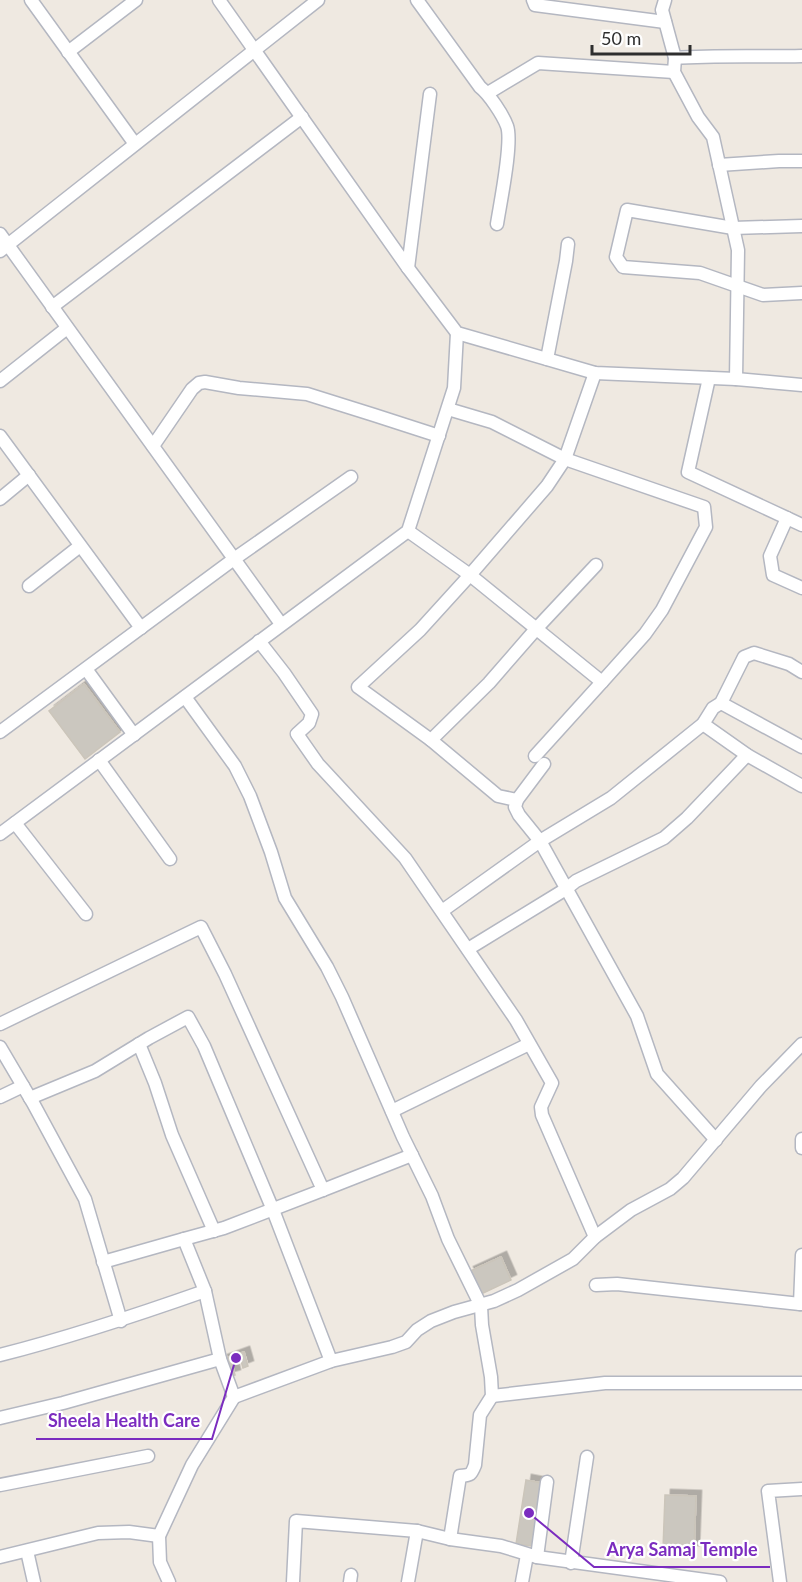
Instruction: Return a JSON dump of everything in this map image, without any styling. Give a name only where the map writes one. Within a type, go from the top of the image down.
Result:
[{"type":"street","points":[[32,0],[135,144]]},
{"type":"street","points":[[68,52],[136,0]]},
{"type":"street","points":[[219,0],[408,268],[457,333],[595,373],[736,379],[802,386]]},
{"type":"street","points":[[4,248],[318,0]]},
{"type":"street","points":[[417,0],[480,87],[488,93],[507,126],[508,146],[496,224]]},
{"type":"street","points":[[533,0],[535,4],[665,22]]},
{"type":"street","points":[[665,0],[662,10],[675,58],[674,72],[698,117],[713,137],[738,250],[736,379]]},
{"type":"street","points":[[675,58],[710,55],[802,56]]},
{"type":"street","points":[[488,93],[538,63],[674,72]]},
{"type":"street","points":[[408,268],[430,94]]},
{"type":"street","points":[[52,307],[302,117]]},
{"type":"street","points":[[719,165],[779,160],[802,161]]},
{"type":"street","points":[[802,226],[733,228],[627,210],[616,256],[623,267],[700,273],[763,295],[802,293]]},
{"type":"street","points":[[0,234],[4,248],[52,307],[281,624]]},
{"type":"street","points":[[547,359],[568,244]]},
{"type":"street","points":[[0,381],[67,328]]},
{"type":"street","points":[[0,834],[408,531],[454,388],[457,333]]},
{"type":"street","points":[[517,800],[498,796],[431,740],[358,687],[420,630],[547,486],[565,459],[595,373]]},
{"type":"street","points":[[709,378],[688,472],[802,525]]},
{"type":"street","points":[[153,446],[192,389],[199,383],[205,382],[239,388],[307,394],[438,436]]},
{"type":"street","points":[[448,409],[492,422],[565,459],[704,507],[706,527],[662,610],[645,634],[602,682],[540,760],[515,807],[540,842],[637,1016],[657,1074],[716,1140]]},
{"type":"street","points":[[0,436],[141,628]]},
{"type":"street","points":[[0,499],[28,475]]},
{"type":"street","points":[[0,732],[234,559],[351,477]]},
{"type":"street","points":[[787,518],[770,556],[773,575],[802,588]]},
{"type":"street","points":[[408,531],[470,576],[602,682]]},
{"type":"street","points":[[28,586],[80,546]]},
{"type":"street","points":[[431,740],[489,683],[596,565]]},
{"type":"street","points":[[259,641],[312,714],[309,723],[297,734],[318,764],[405,858],[516,1020],[552,1083],[540,1107],[542,1115],[595,1237]]},
{"type":"street","points":[[442,911],[540,842],[611,798],[703,724],[713,708],[721,703],[744,657],[754,653],[789,664],[802,672]]},
{"type":"street","points":[[86,669],[134,735]]},
{"type":"street","points":[[185,697],[235,766],[250,796],[285,898],[342,997],[432,1196],[448,1239],[481,1305],[492,1396],[480,1415],[476,1465],[469,1475],[460,1476],[450,1539]]},
{"type":"street","points":[[721,703],[802,747]]},
{"type":"street","points":[[703,724],[747,755],[802,786]]},
{"type":"street","points":[[468,949],[576,881],[664,838],[687,818],[747,755]]},
{"type":"street","points":[[99,760],[170,859]]},
{"type":"street","points":[[15,823],[86,914]]},
{"type":"street","points":[[0,1024],[201,927],[225,974],[323,1190]]},
{"type":"street","points":[[30,1098],[95,1071],[188,1017],[204,1046],[273,1210],[331,1361]]},
{"type":"street","points":[[139,1044],[172,1135],[214,1231]]},
{"type":"street","points":[[392,1111],[529,1044]]},
{"type":"street","points":[[169,1582],[160,1562],[159,1536],[192,1465],[234,1397],[331,1361],[406,1342],[417,1330],[431,1322],[518,1290],[573,1259],[595,1237],[631,1210],[670,1189],[683,1178],[761,1086],[802,1044]]},
{"type":"street","points":[[0,1047],[85,1199],[121,1321]]},
{"type":"street","points":[[0,1097],[23,1086]]},
{"type":"street","points":[[802,1139],[802,1148]]},
{"type":"street","points":[[103,1262],[214,1231],[412,1155]]},
{"type":"street","points":[[184,1239],[205,1291],[220,1359],[234,1397]]},
{"type":"street","points":[[597,1285],[616,1284],[801,1304],[802,1255]]},
{"type":"street","points":[[0,1355],[121,1321],[205,1291]]},
{"type":"street","points":[[0,1418],[63,1403],[220,1359]]},
{"type":"street","points":[[492,1396],[605,1383],[802,1383]]},
{"type":"street","points":[[0,1485],[148,1456]]},
{"type":"street","points":[[571,1563],[587,1457]]},
{"type":"street","points":[[522,1582],[532,1556],[547,1482]]},
{"type":"street","points":[[780,1582],[768,1491],[802,1489]]},
{"type":"street","points":[[293,1582],[296,1521],[417,1531],[450,1539],[501,1546],[532,1556],[628,1576],[720,1582]]},
{"type":"street","points":[[408,1582],[417,1531]]},
{"type":"street","points":[[0,1557],[98,1533],[129,1532],[159,1536]]},
{"type":"street","points":[[27,1551],[34,1582]]},
{"type":"building","points":[[84,684],[120,732],[85,759],[49,711]]},
{"type":"building","points":[[501,1257],[511,1280],[479,1295],[468,1272]]},
{"type":"building","points":[[244,1352],[248,1366],[243,1368],[241,1361],[232,1364],[235,1375],[228,1377],[222,1360]]},
{"type":"building","points":[[526,1480],[542,1483],[532,1546],[516,1544]]},
{"type":"building","points":[[665,1495],[696,1496],[694,1551],[663,1549]]},
{"type":"place","name":"Sheela Health Care","points":[[236,1358]]},
{"type":"place","name":"Arya Samaj Temple","points":[[529,1513]]}]
